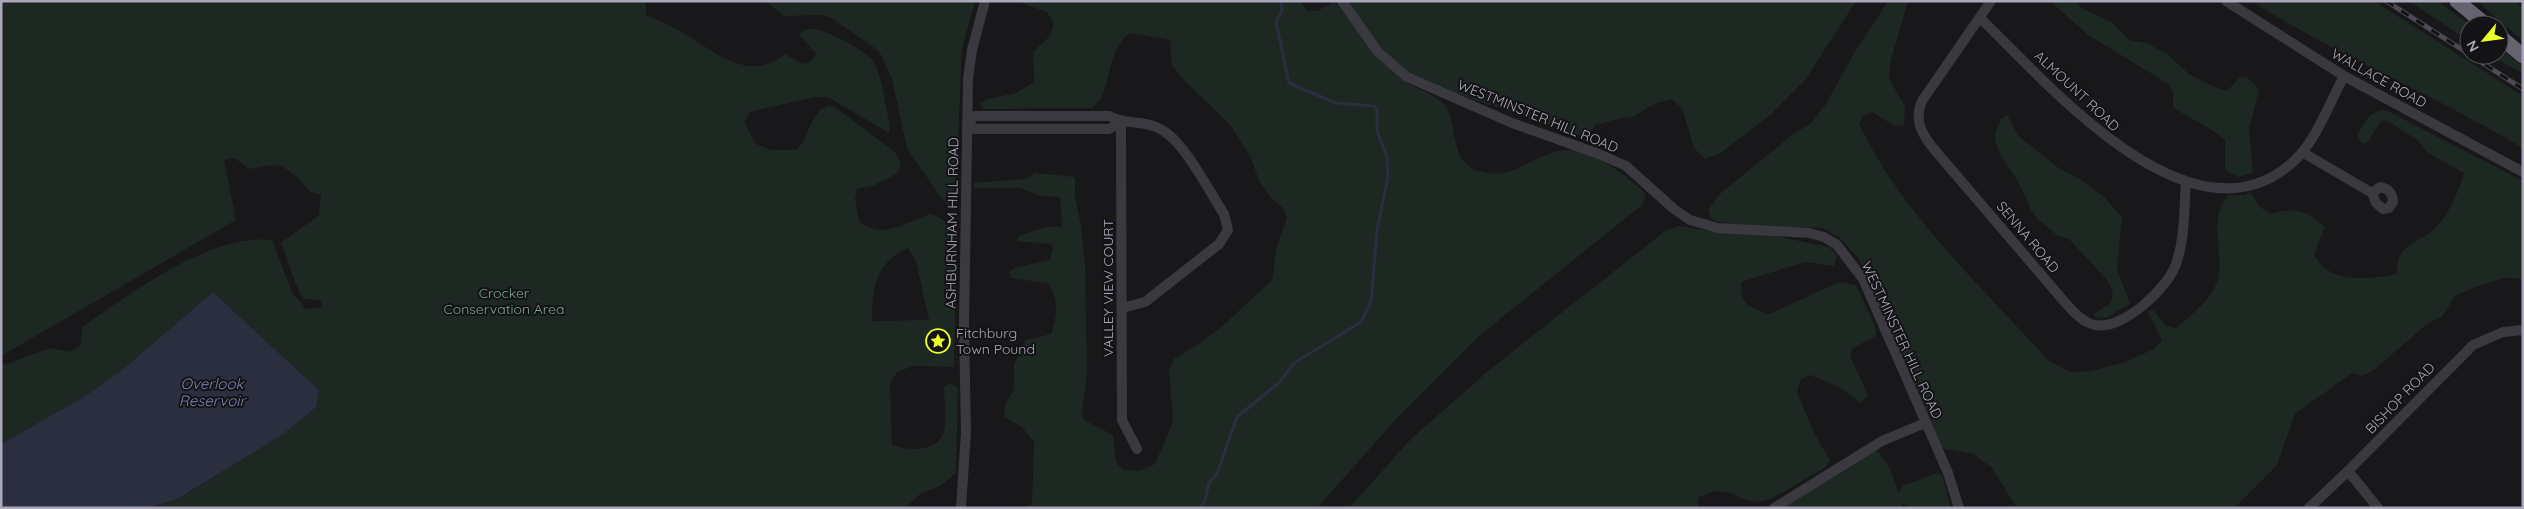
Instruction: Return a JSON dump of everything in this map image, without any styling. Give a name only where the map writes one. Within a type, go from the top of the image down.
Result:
[{"type":"highway","points":[[2457,1],[2474,15]]},
{"type":"highway","points":[[2509,44],[2523,56]]},
{"type":"street","name":"ASHBURNHAM HILL ROAD","points":[[961,508],[966,432],[964,327],[969,68],[985,1]]},
{"type":"street","name":"WESTMINSTER HILL ROAD","points":[[1342,1],[1378,52],[1407,77],[1512,123],[1599,154],[1626,166],[1674,209],[1690,220],[1718,228],[1808,233],[1830,240],[1848,258],[1862,279],[1948,473],[1959,508]]},
{"type":"street","name":"SENNA ROAD","points":[[1991,1],[1922,101],[1918,114],[1919,126],[1933,148],[2062,300],[2079,316],[2098,325],[2117,321],[2144,303],[2168,281],[2179,251],[2186,181]]},
{"type":"street","name":"WALLACE ROAD","points":[[2226,1],[2344,76],[2523,172]]},
{"type":"street","name":"ALMOUNT ROAD","points":[[1980,19],[2097,131],[2139,160],[2186,181],[2228,188],[2250,185],[2282,170],[2302,152],[2344,76]]},
{"type":"street","points":[[967,122],[975,116],[1109,116],[1120,122],[1153,126],[1173,138],[1224,214],[1228,230],[1225,237],[1215,248],[1146,302],[1122,308]]},
{"type":"street","name":"VALLEY VIEW COURT","points":[[1120,122],[1122,420],[1137,449]]},
{"type":"street","points":[[2302,152],[2372,193]]},
{"type":"street","name":"BISHOP ROAD","points":[[2310,508],[2473,345],[2503,332],[2523,330]]},
{"type":"street","points":[[1774,508],[1882,441],[1925,423]]},
{"type":"street","points":[[2348,471],[2378,508]]},
{"type":"green space","name":"Crocker Conservation Area","points":[[1,1],[646,1],[646,15],[680,31],[725,59],[748,66],[760,66],[772,62],[785,54],[802,64],[810,62],[817,54],[799,35],[806,30],[818,30],[836,37],[872,59],[882,86],[890,125],[889,133],[828,97],[814,97],[750,112],[744,122],[756,144],[772,150],[796,150],[805,138],[817,114],[829,105],[836,108],[894,151],[901,163],[898,173],[872,186],[857,189],[855,199],[859,222],[878,229],[895,228],[931,214],[947,223],[957,239],[954,367],[913,366],[897,372],[890,384],[892,445],[914,449],[929,447],[941,438],[945,420],[944,386],[950,383],[958,388],[956,473],[940,486],[920,494],[905,508],[146,508],[177,500],[282,435],[315,407],[319,390],[213,292],[121,371],[85,396],[1,444],[1,366],[50,348],[70,352],[81,345],[82,327],[172,268],[198,255],[248,240],[272,240],[292,292],[306,309],[323,307],[320,300],[306,299],[300,295],[281,243],[319,215],[321,195],[309,191],[296,176],[283,167],[272,165],[249,169],[235,158],[224,160],[236,220],[1,356]],"holes":[[[908,248],[916,261],[929,320],[872,321],[875,287],[882,269],[888,261]]]},
{"type":"green space","points":[[765,1],[975,1],[962,49],[955,209],[949,207],[943,200],[907,149],[892,79],[879,51],[830,17],[820,15],[784,16]]},
{"type":"green space","points":[[1016,1],[1300,1],[1308,11],[1317,11],[1333,3],[1338,5],[1368,44],[1393,71],[1402,79],[1434,96],[1444,104],[1449,112],[1461,158],[1467,165],[1476,170],[1501,173],[1512,171],[1553,152],[1575,150],[1586,153],[1608,164],[1646,194],[1642,205],[1478,337],[1398,417],[1317,508],[1008,508],[1027,507],[1032,504],[1034,442],[1022,427],[1004,417],[1005,404],[1014,389],[1014,365],[1026,340],[1051,334],[1055,321],[1056,307],[1054,294],[1047,283],[1011,278],[1009,272],[1017,267],[1050,260],[1053,248],[1051,244],[1017,241],[1019,236],[1035,230],[1062,227],[1060,197],[1040,196],[1020,188],[974,188],[973,183],[1026,179],[1035,173],[1075,177],[1075,197],[1081,226],[1085,264],[1087,374],[1082,413],[1084,420],[1113,435],[1116,462],[1123,470],[1140,471],[1155,464],[1173,422],[1169,369],[1174,359],[1200,343],[1227,322],[1272,280],[1277,246],[1287,218],[1283,208],[1272,199],[1259,181],[1251,158],[1231,126],[1183,79],[1172,65],[1170,40],[1130,33],[1116,50],[1104,92],[1092,108],[984,109],[980,104],[988,99],[1016,93],[1034,82],[1033,52],[1050,36],[1054,23],[1047,12]]},
{"type":"green space","points":[[1346,1],[1856,1],[1805,80],[1771,114],[1721,153],[1705,159],[1694,148],[1682,108],[1671,99],[1654,104],[1633,117],[1595,125],[1590,133],[1582,136],[1443,89],[1410,74],[1392,60],[1363,26]]},
{"type":"green space","points":[[1888,1],[1908,1],[1890,63],[1889,79],[1905,106],[1904,125],[1895,126],[1872,112],[1863,116],[1859,123],[1876,156],[1896,187],[1945,248],[2048,360],[2070,372],[2091,371],[2125,362],[2154,349],[2162,340],[2148,312],[2153,310],[2166,326],[2176,328],[2201,306],[2211,293],[2218,278],[2217,224],[2222,204],[2229,195],[2245,195],[2250,192],[2260,207],[2271,214],[2286,211],[2300,212],[2318,221],[2325,227],[2314,254],[2320,264],[2329,271],[2351,278],[2397,274],[2398,263],[2405,249],[2438,225],[2447,213],[2457,194],[2464,173],[2428,153],[2417,140],[2386,120],[2381,121],[2368,142],[2362,144],[2357,136],[2368,118],[2375,112],[2386,110],[2523,181],[2523,281],[2517,278],[2499,279],[2455,296],[2442,317],[2428,323],[2374,370],[2362,376],[2352,373],[2295,414],[2277,465],[2234,508],[2017,508],[1991,467],[1973,454],[1942,448],[1858,258],[1840,238],[1823,228],[1754,227],[1716,221],[1711,218],[1708,210],[1721,193],[1792,135],[1811,123],[1826,104],[1853,55]]},
{"type":"green space","points":[[2050,1],[2074,1],[2082,8],[2113,23],[2129,40],[2146,43],[2167,54],[2189,74],[2208,84],[2227,91],[2239,78],[2247,77],[2259,89],[2249,130],[2253,172],[2238,177],[2225,170],[2225,140],[2173,107],[2173,91],[2167,83],[2088,35]]},
{"type":"green space","points":[[2251,1],[2374,1],[2459,55],[2459,65],[2474,65],[2523,96],[2523,148],[2455,110],[2284,21]]},
{"type":"green space","points":[[2409,1],[2437,1],[2459,17],[2459,34]]},
{"type":"green space","points":[[2477,1],[2515,1],[2523,9],[2523,41],[2509,29],[2509,15],[2493,15]]},
{"type":"green space","points":[[2509,55],[2523,67],[2523,74],[2507,65],[2509,65]]},
{"type":"green space","points":[[2007,115],[2018,135],[2057,167],[2080,179],[2104,197],[2122,217],[2117,269],[2130,304],[2106,318],[2095,317],[2094,314],[2111,303],[2113,292],[2108,281],[2069,239],[2058,236],[2039,220],[2031,210],[2019,183],[2001,156],[1995,141],[1996,131],[2001,119]]},
{"type":"green space","points":[[1679,226],[1717,232],[1775,236],[1829,247],[1837,256],[1834,266],[1805,262],[1741,282],[1742,296],[1747,304],[1769,314],[1839,282],[1856,285],[1876,328],[1876,336],[1853,348],[1850,356],[1868,395],[1861,403],[1837,386],[1810,375],[1801,379],[1797,392],[1814,433],[1830,460],[1826,467],[1764,501],[1755,502],[1718,491],[1698,498],[1698,508],[1349,508],[1411,439],[1488,371],[1665,231]]},
{"type":"green space","points":[[1876,450],[1890,470],[1898,493],[1903,486],[1937,473],[1942,475],[1951,508],[1914,508],[1901,503],[1902,508],[1780,508]]},
{"type":"water","name":"Overlook Reservoir","points":[[213,292],[319,390],[316,407],[282,435],[176,500],[146,508],[1,508],[1,444],[85,396],[121,371]]},
{"type":"waterway","points":[[1200,508],[1205,501],[1209,482],[1217,474],[1237,417],[1280,382],[1294,363],[1361,322],[1371,301],[1377,230],[1388,177],[1387,157],[1377,131],[1377,110],[1374,106],[1336,103],[1289,83],[1276,22],[1282,11],[1281,1]]},
{"type":"railway","points":[[2386,1],[2459,48]]},
{"type":"railway","points":[[2486,65],[2523,89]]},
{"type":"place","name":"Fitchburg Town Pound","points":[[938,341]]}]
